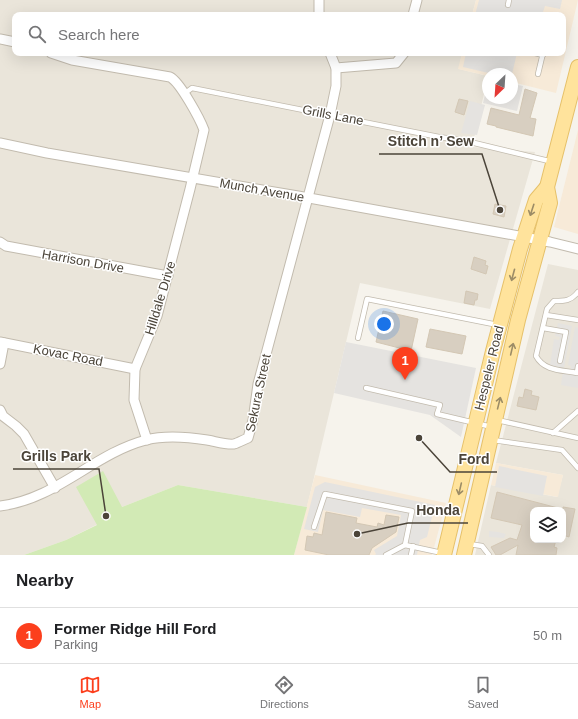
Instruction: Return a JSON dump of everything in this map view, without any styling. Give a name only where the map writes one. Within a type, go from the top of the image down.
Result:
[{"type":"main road","name":"Hespeler Road","points":[[465,549],[518,320],[550,203],[547,187],[578,67]]},
{"type":"main road","name":"Hespeler Road","points":[[445,554],[499,326],[536,200],[547,187]]},
{"type":"street","points":[[319,0],[319,12]]},
{"type":"street","points":[[414,12],[417,0]]},
{"type":"street","points":[[0,39],[12,41]]},
{"type":"street","name":"Hilldale Drive","points":[[60,56],[72,60],[170,77],[174,79],[201,122],[204,130],[157,316],[135,369],[134,400],[147,440]]},
{"type":"street","points":[[331,56],[336,68],[396,63],[402,56]]},
{"type":"street","name":"Sekura Street","points":[[0,506],[32,499],[55,488],[119,450],[147,440],[193,438],[233,444],[248,438],[253,420],[258,384],[330,115],[336,86],[336,68]]},
{"type":"street","name":"Munch Avenue","points":[[0,143],[46,153],[524,237],[578,249]]},
{"type":"street","name":"Harrison Drive","points":[[0,242],[6,246],[168,276]]},
{"type":"street","points":[[0,364],[2,343]]},
{"type":"street","name":"Kovac Road","points":[[2,343],[135,369]]},
{"type":"street","points":[[0,410],[4,416],[24,434],[55,488]]},
{"type":"lane","points":[[538,74],[542,56]]},
{"type":"lane","name":"Grills Lane","points":[[184,94],[192,88],[439,137],[466,141],[553,162]]},
{"type":"lane","points":[[578,292],[574,297],[565,301],[554,301],[547,309],[536,356],[540,363],[549,368],[577,373],[578,366]]},
{"type":"lane","points":[[358,338],[367,299],[499,326]]},
{"type":"lane","points":[[546,315],[578,320]]},
{"type":"lane","points":[[543,328],[566,332],[560,361]]},
{"type":"lane","points":[[366,388],[440,405],[437,414],[562,450],[578,468]]},
{"type":"lane","points":[[553,432],[578,411]]},
{"type":"lane","points":[[493,429],[553,432],[578,438]]},
{"type":"lane","points":[[314,527],[325,494],[412,511],[405,545]]},
{"type":"lane","points":[[386,555],[405,545],[445,554]]},
{"type":"lane","points":[[412,555],[413,546]]},
{"type":"lane","points":[[465,549],[482,546],[489,555]]},
{"type":"shaded area","points":[[0,0],[476,0],[473,12],[12,12],[12,56],[461,56],[459,69],[482,75],[482,103],[472,147],[535,152],[490,309],[360,283],[307,507],[178,485],[122,507],[98,524],[66,540],[24,555],[0,555]]},
{"type":"shaded area","points":[[476,0],[578,0],[566,51],[566,12],[473,12]]},
{"type":"shaded area","points":[[479,0],[562,0],[560,9],[545,6],[543,12],[476,12]]},
{"type":"shaded area","points":[[461,56],[565,56],[556,93],[518,84],[518,68],[482,68],[482,75],[458,69]]},
{"type":"shaded area","points":[[465,56],[516,56],[513,68],[482,68],[482,71],[463,67]]},
{"type":"shaded area","points":[[518,85],[523,86],[517,111],[487,104],[518,104]]},
{"type":"shaded area","points":[[470,101],[485,105],[477,135],[461,133]]},
{"type":"shaded area","points":[[578,130],[578,234],[554,227]]},
{"type":"shaded area","points":[[548,264],[578,270],[578,555],[475,555],[491,485],[557,497],[563,475],[496,463]]},
{"type":"shaded area","points":[[558,323],[572,326],[564,368],[550,365],[554,339],[559,340],[560,337],[555,336]]},
{"type":"shaded area","points":[[575,327],[578,328],[578,388],[561,385],[563,371],[570,372],[571,366],[568,365]]},
{"type":"shaded area","points":[[346,342],[476,368],[461,437],[430,415],[334,393]]},
{"type":"shaded area","points":[[496,463],[563,475],[558,497],[491,485]]},
{"type":"shaded area","points":[[499,466],[547,476],[543,496],[495,487]]},
{"type":"shaded area","points":[[315,475],[446,503],[432,555],[294,555]]},
{"type":"shaded area","points":[[325,482],[435,505],[427,537],[420,540],[417,555],[375,555],[374,550],[397,536],[401,515],[362,508],[360,517],[323,510],[318,532],[304,529],[315,487]]},
{"type":"shaded area","points":[[489,531],[506,534],[504,538],[489,537]]},
{"type":"green space","points":[[103,471],[122,507],[178,485],[307,507],[294,555],[24,555],[66,540],[97,525],[76,487]]},
{"type":"building","points":[[525,89],[537,93],[530,118],[536,119],[533,136],[487,124],[491,108],[519,115]]},
{"type":"building","points":[[459,99],[468,101],[464,115],[455,112]]},
{"type":"building","points":[[495,204],[506,206],[504,217],[493,214]]},
{"type":"building","points":[[474,257],[486,261],[485,265],[488,266],[486,274],[471,269]]},
{"type":"building","points":[[466,291],[478,294],[474,305],[464,303]]},
{"type":"building","points":[[383,311],[418,319],[411,351],[376,342]]},
{"type":"building","points":[[430,329],[466,336],[462,354],[426,347]]},
{"type":"building","points":[[525,389],[532,391],[531,395],[539,397],[536,410],[517,406],[519,397],[523,398]]},
{"type":"building","points":[[497,492],[554,507],[530,507],[530,543],[555,543],[554,547],[557,548],[556,555],[516,555],[518,545],[500,555],[496,555],[491,547],[510,538],[517,540],[522,525],[491,518]]},
{"type":"building","points":[[566,508],[575,509],[569,537],[566,536]]},
{"type":"building","points":[[326,512],[357,518],[356,523],[377,527],[378,523],[384,525],[386,515],[399,517],[396,532],[372,548],[369,555],[329,555],[305,550],[307,536],[313,537],[314,533],[322,535]]},
{"type":"place","name":"Stitch n’ Sew","points":[[500,210]]},
{"type":"place","name":"Former Ridge Hill Ford","points":[[405,380]]},
{"type":"place","name":"Ford","points":[[419,438]]},
{"type":"place","name":"Grills Park","points":[[106,516]]},
{"type":"place","name":"Honda","points":[[357,534]]}]
